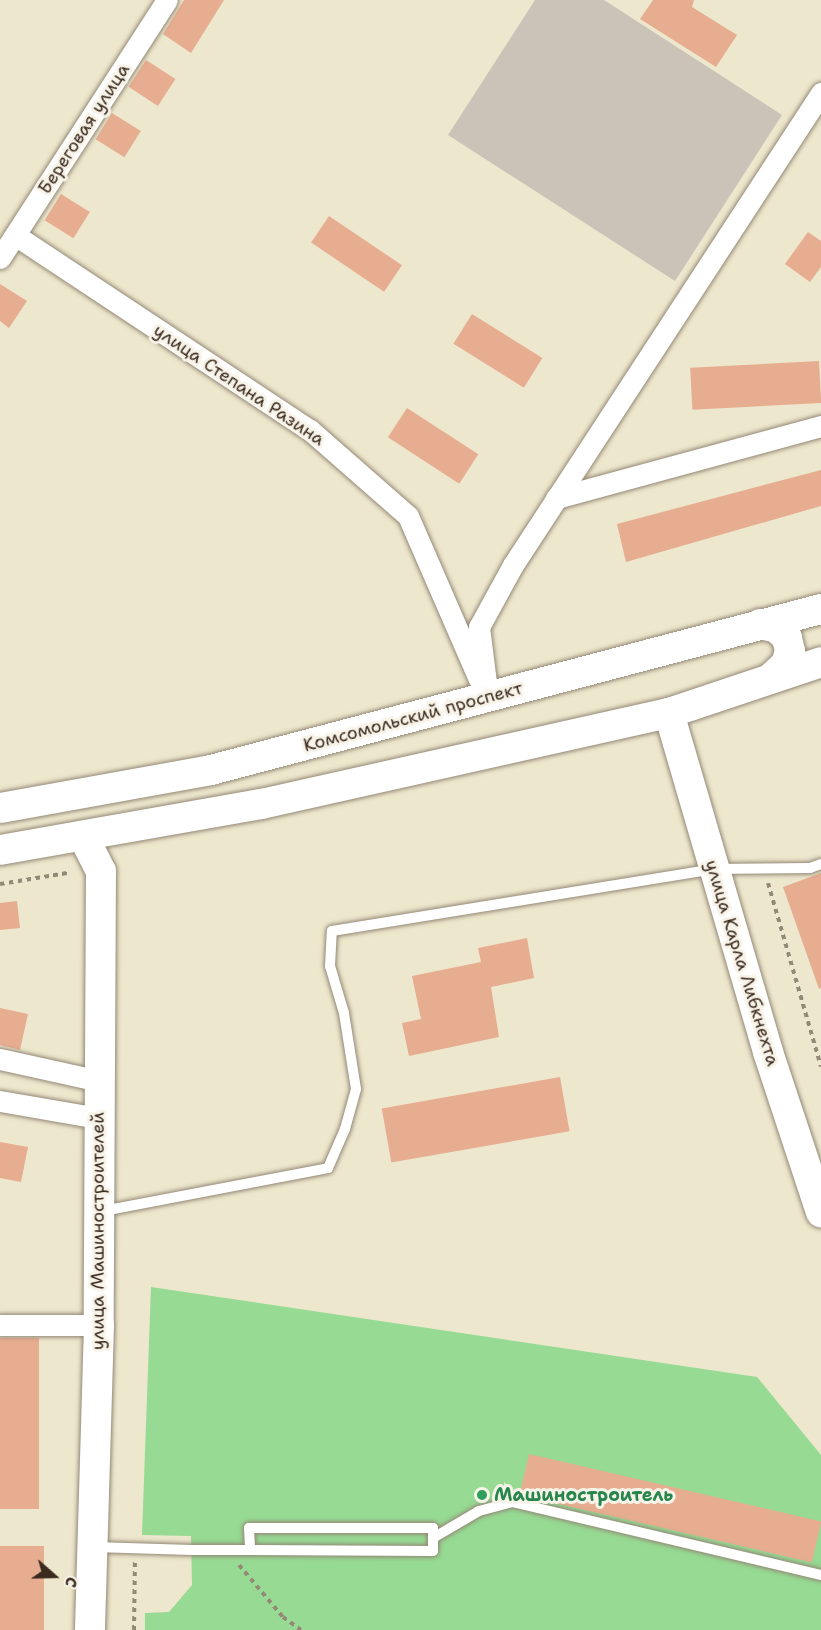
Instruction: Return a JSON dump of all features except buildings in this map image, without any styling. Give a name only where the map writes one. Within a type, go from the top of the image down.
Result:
[{"type":"main road","name":"Комсомольский проспект","points":[[0,808],[211,770],[821,609]]},
{"type":"main road","points":[[760,624],[777,628],[787,638],[790,651],[786,664],[772,677]]},
{"type":"main road","points":[[0,850],[261,804],[669,713],[821,662]]},
{"type":"main road","name":"улица Карла Либкнехта","points":[[669,713],[713,869],[821,1212]]},
{"type":"main road","points":[[255,758],[244,770],[242,781],[249,794],[261,804]]},
{"type":"main road","points":[[211,770],[224,774],[230,782],[228,800],[220,812]]},
{"type":"main road","name":"улица Машиностроителей","points":[[83,836],[100,871],[99,1325],[90,1630]]},
{"type":"street","name":"Береговая улица","points":[[0,258],[167,0]]},
{"type":"street","points":[[488,698],[479,627],[513,565],[821,93]]},
{"type":"street","name":"улица Степана Разина","points":[[15,236],[310,430],[408,516],[488,698]]},
{"type":"street","points":[[556,498],[821,426]]},
{"type":"street","points":[[0,1059],[99,1081]]},
{"type":"street","points":[[0,1101],[98,1118]]},
{"type":"street","points":[[0,1325],[99,1325]]},
{"type":"lane","points":[[99,1212],[328,1168],[345,1129],[356,1089],[344,1013],[330,966],[332,931],[713,869],[810,868],[821,864]]},
{"type":"lane","points":[[433,1538],[478,1511],[512,1502],[821,1575]]},
{"type":"lane","points":[[94,1547],[135,1550],[433,1551],[433,1528],[249,1528],[250,1550]]},
{"type":"path","points":[[764,868],[821,1066]]},
{"type":"path","points":[[0,884],[67,873]]},
{"type":"path","points":[[134,1630],[135,1550]]},
{"type":"path","points":[[227,1550],[283,1617],[301,1630]]},
{"type":"shaded area","points":[[535,0],[604,0],[782,115],[675,281],[448,135]]},
{"type":"green space","name":"Машиностроитель","points":[[151,1287],[757,1377],[821,1455],[821,1630],[145,1630],[145,1613],[169,1612],[192,1585],[191,1536],[142,1535]]},
{"type":"place","name":"Машиностроитель","points":[[482,1495]]}]
